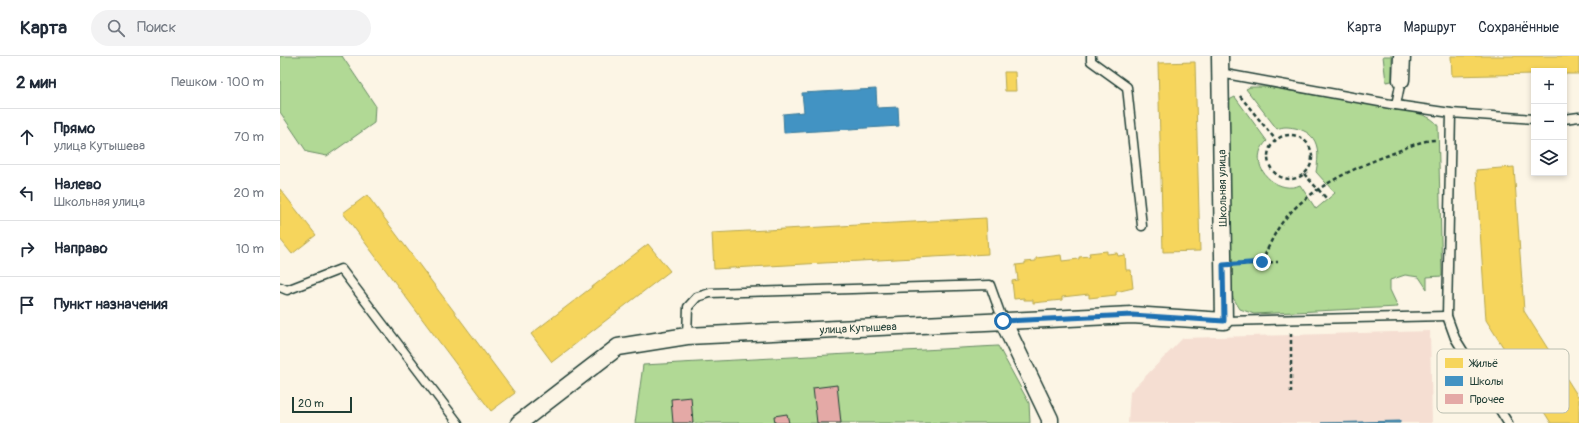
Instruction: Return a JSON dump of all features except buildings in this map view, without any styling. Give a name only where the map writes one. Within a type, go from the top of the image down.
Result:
[{"type":"street","name":"Школьная улица","points":[[1220,56],[1224,321]]},
{"type":"street","points":[[1400,80],[1402,56]]},
{"type":"street","name":"улица Кутышева","points":[[519,423],[618,347],[687,336],[1132,315],[1224,321]]},
{"type":"street","points":[[1003,321],[1050,419],[1050,423]]},
{"type":"lane","points":[[1090,56],[1091,61],[1127,87],[1142,226]]},
{"type":"lane","points":[[1220,73],[1396,106],[1451,114],[1531,119]]},
{"type":"lane","points":[[1396,106],[1400,80]]},
{"type":"lane","points":[[1451,114],[1447,316],[1455,338],[1462,349]]},
{"type":"lane","points":[[1567,119],[1579,117]]},
{"type":"lane","points":[[280,287],[287,290],[341,269],[458,423]]},
{"type":"lane","points":[[687,336],[688,307],[697,297],[710,293],[990,285],[1003,321]]},
{"type":"lane","points":[[1224,321],[1447,316]]},
{"type":"lane","points":[[1502,413],[1508,423]]},
{"type":"path","points":[[1220,73],[1275,139]]},
{"type":"path","points":[[1284,135],[1294,135],[1303,139],[1310,147],[1312,156],[1310,166],[1304,174],[1295,178],[1285,179],[1276,175],[1270,167],[1267,157],[1269,147],[1275,139],[1284,135]]},
{"type":"path","points":[[1262,262],[1276,231],[1285,219],[1319,190],[1346,172],[1413,144],[1434,140],[1451,140]]},
{"type":"path","points":[[1304,174],[1327,199]]},
{"type":"path","points":[[1223,265],[1278,262]]},
{"type":"path","points":[[1291,319],[1291,392]]},
{"type":"shaded area","points":[[1430,331],[1432,423],[1128,423],[1130,392],[1183,338]]},
{"type":"green space","points":[[280,56],[342,56],[375,105],[374,123],[327,156],[307,152],[280,112]]},
{"type":"green space","points":[[1383,56],[1392,56],[1392,81],[1386,82]]},
{"type":"green space","points":[[1250,87],[1267,87],[1403,110],[1432,119],[1438,126],[1442,276],[1427,277],[1427,289],[1419,277],[1405,275],[1390,280],[1390,290],[1398,307],[1254,314],[1240,309],[1230,293],[1229,100],[1235,97],[1267,141],[1260,151],[1259,160],[1261,168],[1271,180],[1285,187],[1300,185],[1316,209],[1335,193],[1316,172],[1318,157],[1316,144],[1309,134],[1303,130],[1295,128],[1284,127],[1277,129],[1246,89]]},
{"type":"green space","points":[[998,346],[1029,403],[1030,423],[635,423],[643,365]]},
{"type":"route","points":[[1003,321],[1132,315],[1224,321],[1223,265],[1262,262]]}]
